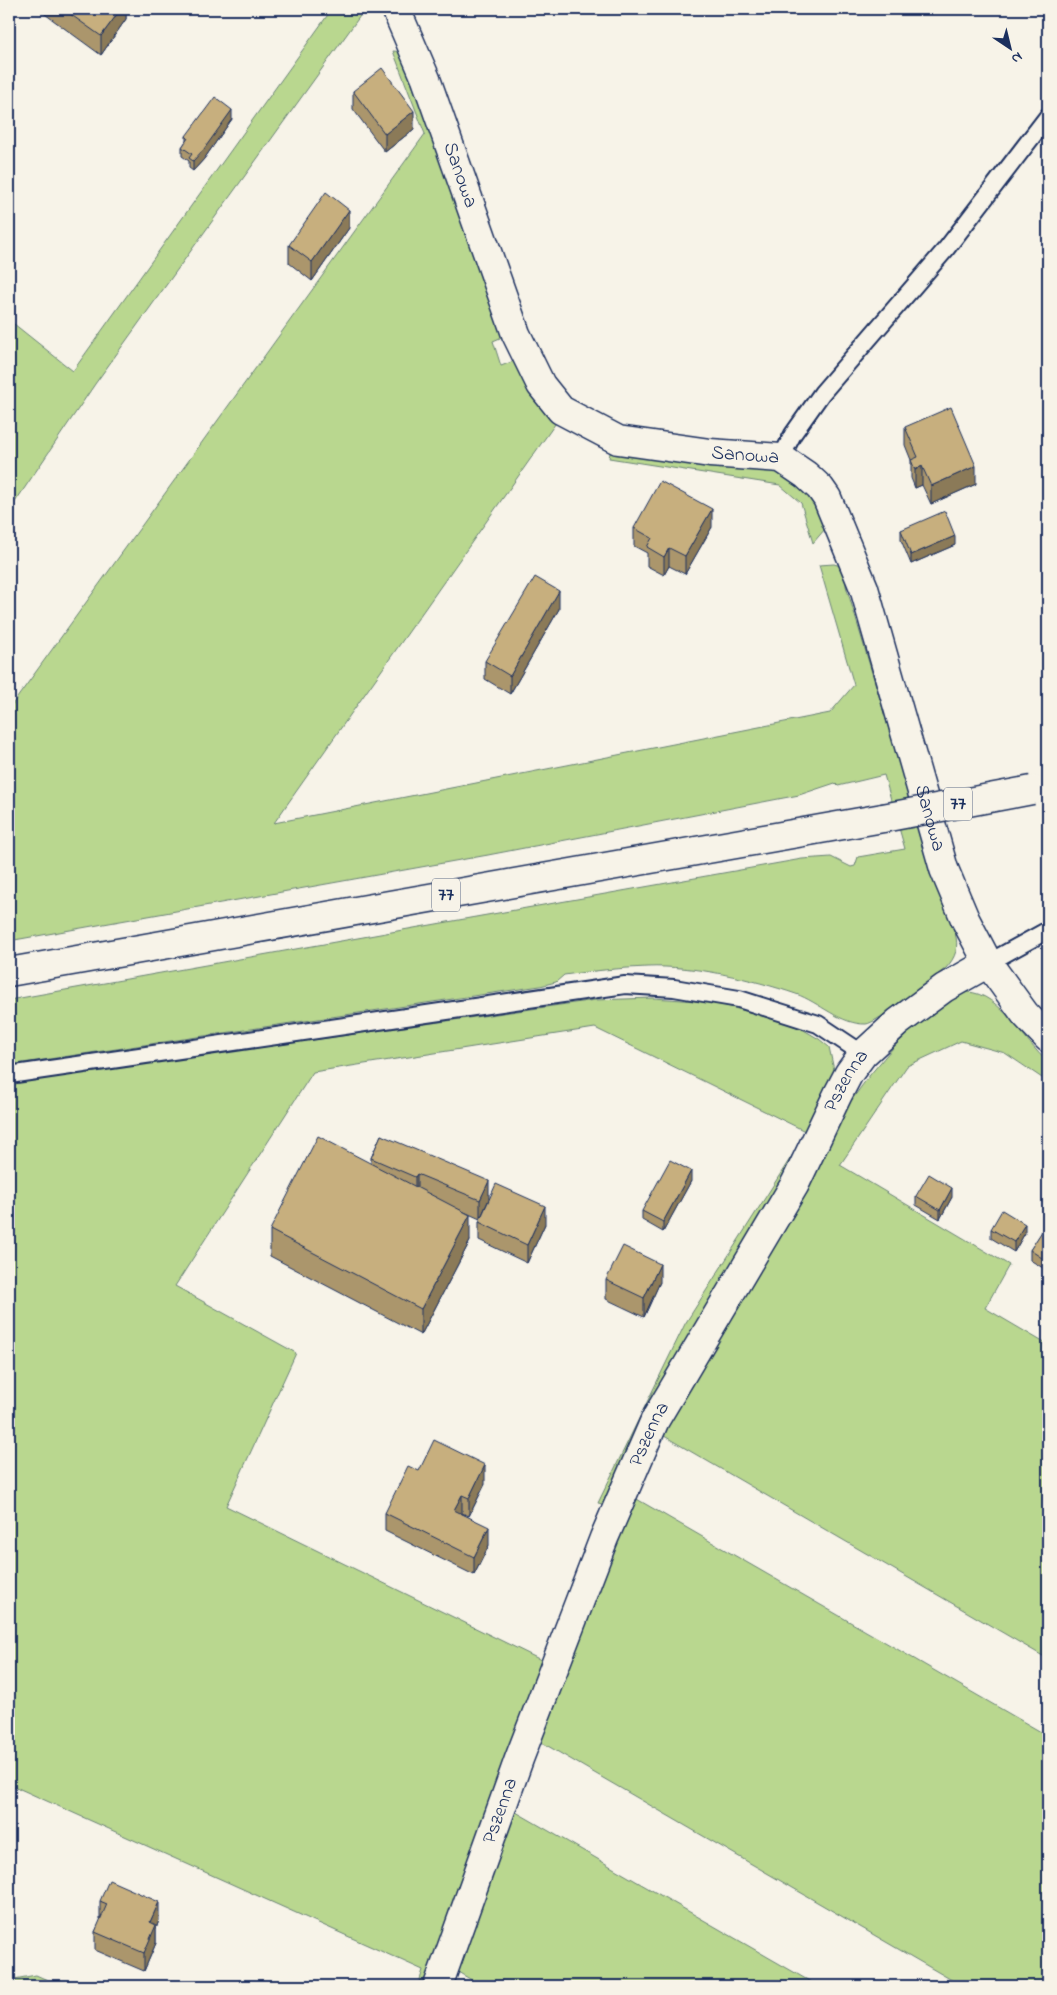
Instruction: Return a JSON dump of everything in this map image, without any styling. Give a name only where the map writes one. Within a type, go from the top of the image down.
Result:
[{"type":"street","name":"Sanowa","points":[[396,9],[426,79],[516,334],[541,385],[561,410],[618,440],[710,453],[781,458],[806,475],[820,488],[834,513],[864,588],[944,869],[965,919],[988,963],[1025,1014],[1048,1038]]},
{"type":"street","name":"77","points":[[9,972],[883,818],[1040,788]]},
{"type":"street","name":"Pszenna","points":[[438,1986],[522,1750],[604,1538],[654,1420],[795,1184],[849,1072],[863,1054],[898,1022],[944,988],[988,963]]},
{"type":"lane","points":[[781,458],[793,434],[822,393],[946,249],[1048,116]]},
{"type":"lane","points":[[988,963],[1048,930]]},
{"type":"lane","points":[[9,1075],[625,985],[674,988],[739,999],[818,1024],[863,1054]]},
{"type":"green space","points":[[332,9],[365,9],[95,384],[9,511],[9,320],[73,371]]},
{"type":"green space","points":[[393,51],[404,52],[505,330],[500,338],[493,341],[501,366],[514,361],[560,417],[274,823],[830,713],[854,685],[819,565],[834,564],[847,568],[846,586],[923,843],[955,933],[957,947],[954,956],[946,968],[918,990],[881,1017],[866,1024],[848,1021],[796,994],[742,978],[684,968],[637,967],[564,975],[556,982],[540,986],[9,1065],[9,1000],[802,859],[831,857],[851,867],[855,866],[858,857],[905,849],[884,775],[838,786],[835,783],[799,795],[488,855],[9,941],[9,709],[425,134]]},
{"type":"green space","points":[[611,448],[765,469],[790,476],[806,486],[831,522],[813,543],[801,503],[780,485],[609,458]]},
{"type":"green space","points":[[967,992],[979,994],[990,1000],[1011,1019],[1048,1062],[1048,1082],[1005,1053],[961,1041],[907,1066],[840,1165],[1009,1265],[985,1308],[1048,1345],[1048,1659],[659,1433],[847,1106],[876,1068],[908,1033],[932,1012]]},
{"type":"green space","points":[[653,998],[711,1002],[780,1020],[802,1029],[829,1047],[834,1070],[809,1134],[670,1368],[603,1504],[598,1503],[685,1324],[807,1132],[595,1028],[313,1072],[175,1286],[296,1353],[226,1506],[543,1661],[425,1986],[418,1986],[423,1970],[9,1784],[9,1083],[595,1000]]},
{"type":"green space","points":[[628,1494],[1048,1736],[1048,1986],[962,1986],[534,1738]]},
{"type":"green space","points":[[509,1808],[818,1986],[482,1986],[451,1968]]},
{"type":"green space","points":[[36,1975],[61,1986],[9,1986],[9,1980]]},
{"type":"building","points":[[63,9],[121,9],[101,36]]},
{"type":"building","points":[[382,68],[414,111],[385,134],[353,91]]},
{"type":"building","points":[[215,97],[232,110],[193,161],[189,158],[192,154],[182,147],[188,138],[186,136]]},
{"type":"building","points":[[326,192],[349,210],[312,262],[289,245]]},
{"type":"building","points":[[951,407],[976,466],[931,486],[922,466],[915,470],[911,460],[918,457],[905,427]]},
{"type":"building","points":[[660,481],[712,509],[685,556],[669,548],[664,557],[647,547],[652,538],[634,528]]},
{"type":"building","points":[[945,511],[955,536],[911,555],[901,530]]},
{"type":"building","points":[[535,577],[559,591],[510,676],[485,661]]},
{"type":"building","points":[[381,1135],[489,1181],[480,1200],[417,1174],[415,1177],[371,1158]]},
{"type":"building","points":[[318,1136],[470,1215],[421,1309],[270,1230]]},
{"type":"building","points":[[670,1160],[691,1171],[663,1222],[642,1211]]},
{"type":"building","points":[[929,1174],[952,1188],[940,1210],[916,1196]]},
{"type":"building","points":[[496,1184],[545,1206],[527,1245],[479,1222]]},
{"type":"building","points":[[1002,1210],[1025,1224],[1014,1242],[991,1229]]},
{"type":"building","points":[[1048,1222],[1048,1262],[1030,1250]]},
{"type":"building","points":[[623,1246],[660,1264],[644,1298],[606,1280]]},
{"type":"building","points":[[434,1440],[485,1465],[469,1498],[462,1495],[454,1510],[489,1527],[474,1557],[385,1513],[408,1466],[419,1471]]},
{"type":"building","points":[[109,1880],[159,1902],[150,1922],[156,1925],[144,1953],[95,1932],[107,1904],[100,1901]]}]
